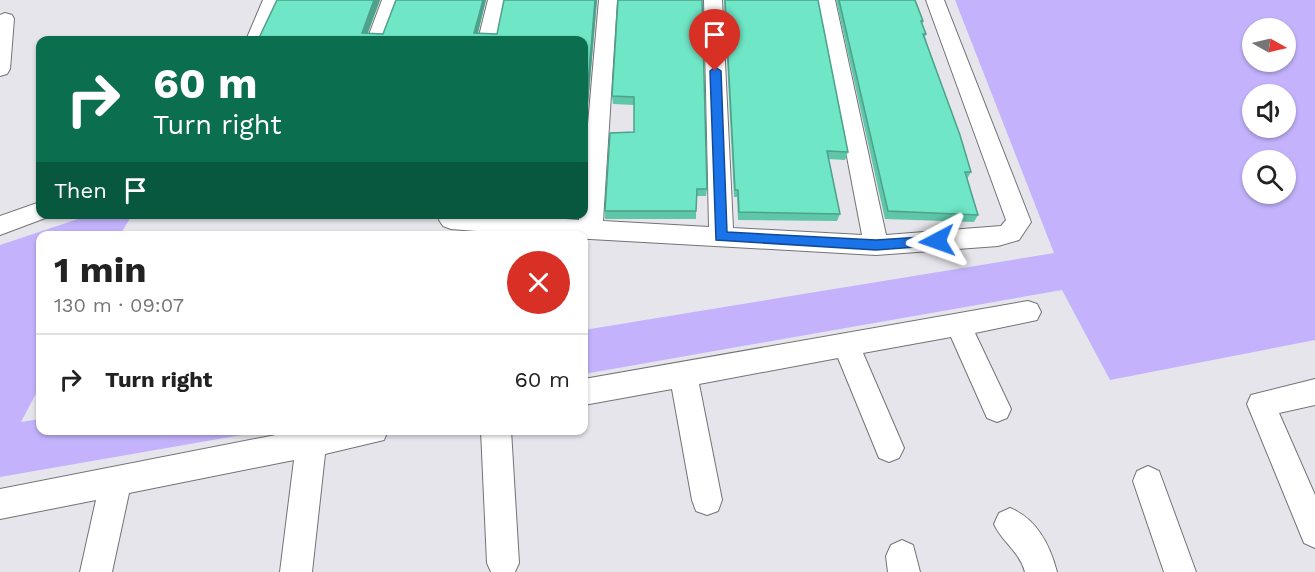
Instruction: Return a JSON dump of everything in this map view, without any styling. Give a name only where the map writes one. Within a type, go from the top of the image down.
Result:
[{"type":"street","points":[[257,36],[272,0]]},
{"type":"street","points":[[378,36],[391,0]]},
{"type":"street","points":[[489,36],[497,0]]},
{"type":"street","points":[[590,230],[608,0]]},
{"type":"street","points":[[713,0],[721,237]]},
{"type":"street","points":[[826,0],[876,245]]},
{"type":"street","points":[[451,219],[590,230],[876,245],[998,237],[1010,233],[1019,222],[935,0]]},
{"type":"street","points":[[0,64],[5,19]]},
{"type":"street","points":[[0,226],[36,212]]},
{"type":"street","points":[[588,391],[1028,312]]},
{"type":"street","points":[[958,324],[997,409]]},
{"type":"street","points":[[846,345],[889,448]]},
{"type":"street","points":[[683,374],[706,500]]},
{"type":"street","points":[[1315,392],[1261,404],[1315,532]]},
{"type":"street","points":[[0,504],[350,435]]},
{"type":"street","points":[[496,435],[503,562]]},
{"type":"street","points":[[296,572],[312,443]]},
{"type":"street","points":[[96,572],[116,481]]},
{"type":"street","points":[[1148,481],[1180,572]]},
{"type":"street","points":[[1010,524],[1026,537],[1039,560],[1041,572]]},
{"type":"shaded area","points":[[955,0],[1315,0],[1315,340],[1110,380],[1062,290],[588,373],[588,329],[1054,253]]},
{"type":"shaded area","points":[[78,219],[130,219],[122,231],[42,231]]},
{"type":"shaded area","points":[[36,233],[36,394],[21,422],[36,420],[36,435],[241,435],[0,477],[0,245]]},
{"type":"building","points":[[277,0],[374,0],[362,33],[383,34],[396,0],[483,0],[474,33],[497,34],[504,0],[595,0],[588,84],[588,36],[260,36]]},
{"type":"building","points":[[618,0],[702,0],[707,189],[697,189],[696,211],[605,211],[610,133],[634,132],[634,97],[612,96]]},
{"type":"building","points":[[725,0],[818,0],[848,152],[827,151],[840,214],[739,212],[738,190],[735,190]]},
{"type":"building","points":[[839,0],[915,0],[926,34],[923,34],[971,172],[965,172],[978,215],[888,211]]},
{"type":"route","points":[[715,71],[721,237],[876,245],[937,241]]}]
